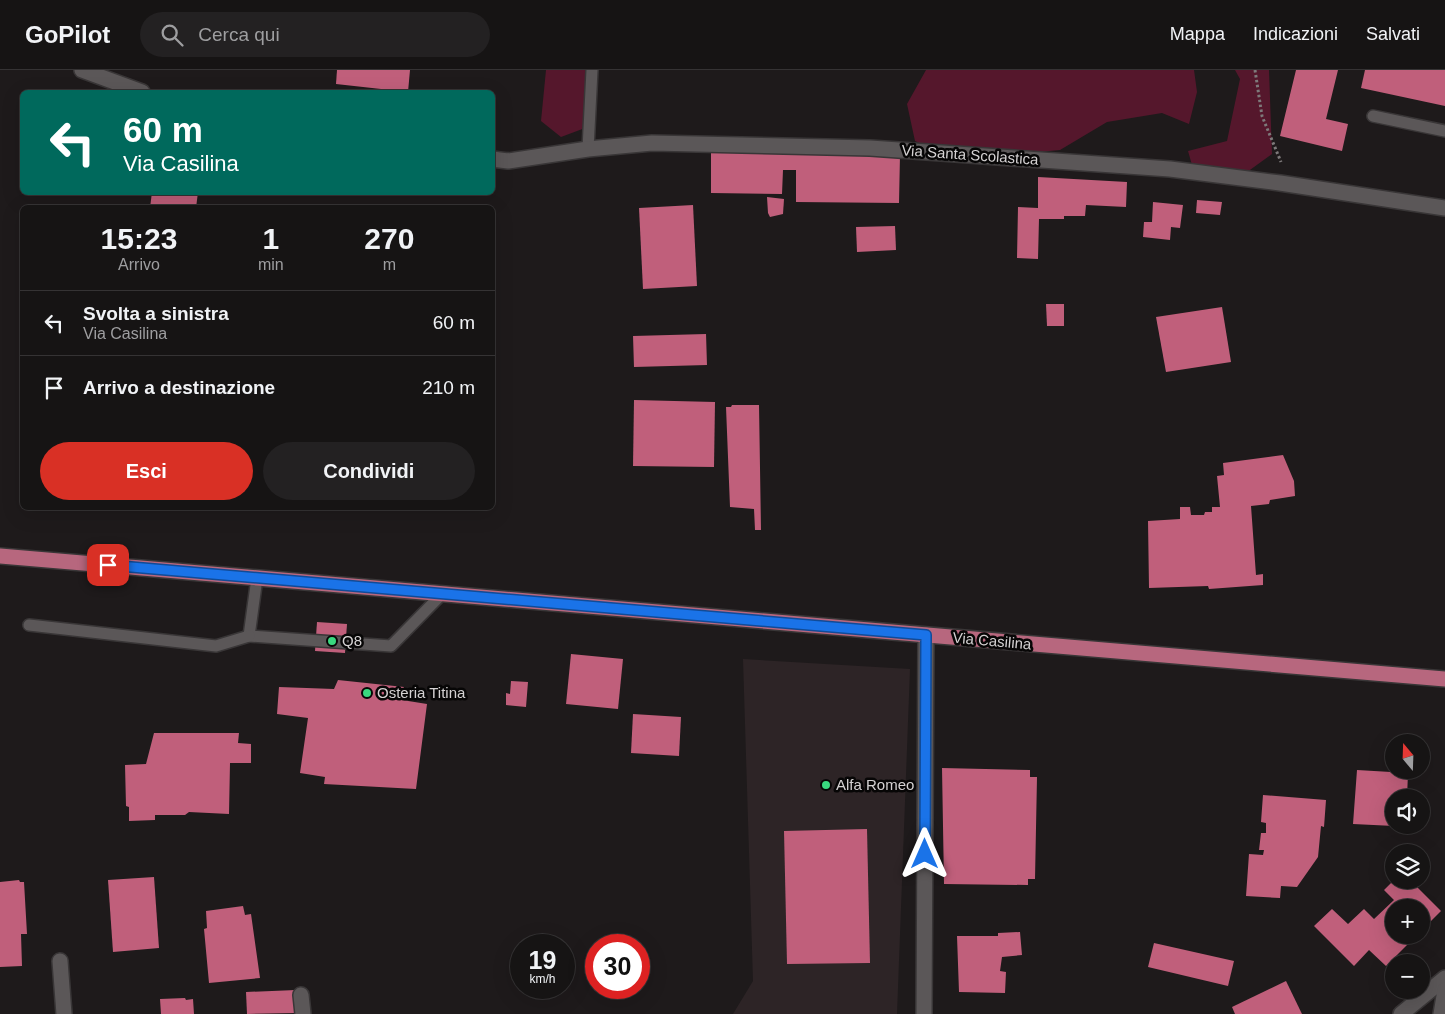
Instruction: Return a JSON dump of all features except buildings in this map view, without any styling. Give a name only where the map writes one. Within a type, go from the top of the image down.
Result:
[{"type":"main road","name":"Via Casilina","points":[[0,556],[1445,680]]},
{"type":"street","points":[[82,70],[137,90]]},
{"type":"street","name":"Via Santa Scolastica","points":[[495,159],[508,161],[588,149],[652,143],[870,148],[1170,169],[1280,183],[1445,208]]},
{"type":"street","points":[[924,1014],[926,635]]},
{"type":"street","points":[[60,962],[64,1014]]},
{"type":"street","points":[[1401,1014],[1445,978]]},
{"type":"street","points":[[1441,1014],[1445,990]]},
{"type":"street","points":[[301,995],[303,1014]]},
{"type":"lane","points":[[588,149],[592,70]]},
{"type":"lane","points":[[1373,116],[1445,132]]},
{"type":"lane","points":[[249,636],[257,578]]},
{"type":"lane","points":[[29,625],[216,646],[249,636],[391,646],[442,594]]},
{"type":"path","points":[[1255,70],[1262,116],[1282,161],[1280,183]]},
{"type":"shaded area","points":[[546,70],[596,70],[585,128],[561,137],[541,121]]},
{"type":"shaded area","points":[[926,70],[1194,70],[1197,92],[1189,124],[1162,113],[1107,122],[1060,150],[1017,154],[937,151],[915,141],[907,104]]},
{"type":"shaded area","points":[[1235,70],[1269,70],[1272,154],[1236,180],[1192,165],[1188,151],[1227,141],[1240,79]]},
{"type":"shaded area","name":"Alfa Romeo","points":[[743,659],[910,669],[897,1014],[733,1014],[753,981]]},
{"type":"place","name":"Q8","points":[[332,641]]},
{"type":"place","name":"Osteria Titina","points":[[367,693]]},
{"type":"place","name":"Alfa Romeo","points":[[826,785]]},
{"type":"route","points":[[108,565],[926,635],[925,854]]}]
